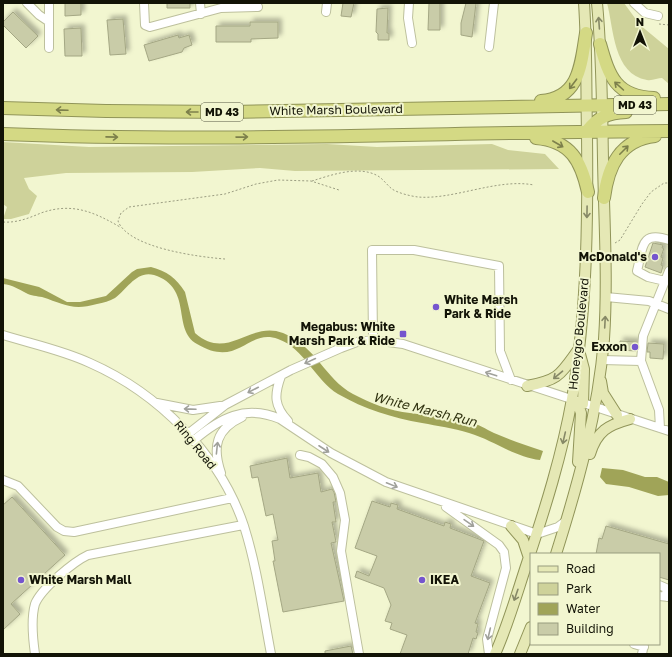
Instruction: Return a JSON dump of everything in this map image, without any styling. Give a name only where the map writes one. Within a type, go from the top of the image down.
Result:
[{"type":"highway","points":[[441,108],[551,100],[558,97],[567,91],[579,74],[586,33]]},
{"type":"highway","points":[[600,44],[609,73],[622,89],[641,97],[669,99]]},
{"type":"highway","name":"White Marsh Boulevard","points":[[3,108],[177,112],[587,106],[602,111],[669,104]]},
{"type":"highway","points":[[587,131],[602,111],[617,113],[669,112]]},
{"type":"highway","name":"White Marsh Boulevard","points":[[3,134],[123,137],[669,131]]},
{"type":"highway","points":[[353,135],[375,138],[536,138],[550,140],[562,146],[575,157],[583,172],[588,192]]},
{"type":"highway","points":[[604,198],[606,179],[615,160],[625,148],[643,138],[669,135]]},
{"type":"main road","name":"Honeygo Boulevard","points":[[579,348],[584,288],[588,192],[586,33],[584,3]]},
{"type":"main road","name":"Honeygo Boulevard","points":[[556,553],[571,506],[595,408],[602,360],[606,297],[598,3]]},
{"type":"main road","points":[[528,386],[551,380],[558,376],[579,348]]},
{"type":"main road","points":[[576,486],[581,413],[577,402],[584,369],[579,348]]},
{"type":"main road","points":[[600,375],[603,393],[617,415]]},
{"type":"main road","name":"Honeygo Boulevard","points":[[531,553],[577,402]]},
{"type":"main road","points":[[571,506],[592,446],[599,435],[614,423],[630,419]]},
{"type":"main road","points":[[511,526],[522,540],[529,558]]},
{"type":"main road","name":"Honeygo Boulevard","points":[[494,654],[530,555]]},
{"type":"main road","points":[[520,654],[530,629]]},
{"type":"street","points":[[27,3],[39,15],[48,21]]},
{"type":"street","points":[[49,48],[48,21],[50,3]]},
{"type":"street","points":[[144,3],[145,25],[147,27],[201,14],[223,6],[258,7]]},
{"type":"street","points":[[200,3],[201,14]]},
{"type":"street","points":[[326,12],[327,3]]},
{"type":"street","points":[[409,3],[408,18],[412,43]]},
{"type":"street","points":[[489,46],[494,3]]},
{"type":"street","points":[[634,3],[645,13],[658,16]]},
{"type":"street","points":[[666,285],[637,271],[645,242],[651,237],[656,236],[669,240]]},
{"type":"street","points":[[373,340],[372,250],[414,250],[499,266],[499,322],[501,355],[511,380]]},
{"type":"street","points":[[660,428],[659,410],[641,361],[643,336],[656,303],[666,285],[669,271]]},
{"type":"street","points":[[606,297],[641,299],[656,303],[669,309]]},
{"type":"street","name":"Ring Road","points":[[3,335],[71,355],[89,362],[128,383],[155,403],[191,438],[225,485],[243,525],[253,563],[271,654]]},
{"type":"street","points":[[155,403],[193,410],[225,404],[291,370],[329,353],[357,342],[373,340],[403,344],[669,431]]},
{"type":"street","points":[[602,360],[641,361]]},
{"type":"street","points":[[281,376],[275,399],[281,413],[294,427]]},
{"type":"street","points":[[191,438],[225,404]]},
{"type":"street","points":[[191,438],[215,423],[232,416],[252,413],[275,417],[294,427],[331,453],[373,476],[437,501],[537,534],[558,527],[566,521]]},
{"type":"street","points":[[225,485],[216,456],[220,436],[234,421],[252,413]]},
{"type":"street","points":[[300,456],[309,457],[322,464],[333,477],[340,492],[345,520],[341,551],[359,654]]},
{"type":"street","points":[[3,480],[18,486],[57,527],[64,531],[74,532],[232,498]]},
{"type":"street","points":[[437,501],[489,537],[504,552],[506,568],[487,639],[490,654]]},
{"type":"street","points":[[35,654],[35,604],[40,595],[79,559],[88,555],[243,525]]},
{"type":"street","points":[[660,585],[666,588],[665,596]]},
{"type":"path","points":[[120,227],[118,221],[121,213],[129,207],[225,194],[256,184],[278,180],[312,181],[350,172],[366,173],[378,176],[392,189],[418,197],[443,195],[476,188],[534,185]]},
{"type":"path","points":[[312,181],[339,190]]},
{"type":"path","points":[[605,248],[620,240],[651,192],[664,183],[669,183]]},
{"type":"path","points":[[3,222],[23,220],[44,212],[82,209],[102,217],[136,237],[161,249],[207,258],[225,259]]},
{"type":"green space","points":[[607,3],[624,3],[640,25],[669,49],[669,84],[662,78],[647,80],[636,76],[627,69],[621,60],[617,49]]},
{"type":"green space","points":[[3,142],[89,147],[327,144],[377,147],[492,144],[508,150],[545,154],[559,169],[295,171],[260,168],[192,172],[66,173],[24,178],[29,189],[37,196],[29,214],[11,219],[3,219],[7,207],[3,204]]},
{"type":"water","name":"White Marsh Run","points":[[151,267],[166,273],[175,279],[182,287],[185,292],[195,333],[207,341],[218,343],[229,342],[271,330],[283,333],[304,346],[343,388],[353,394],[380,406],[403,412],[454,419],[476,424],[500,436],[543,451],[540,460],[521,456],[469,433],[451,428],[411,421],[379,412],[358,404],[338,394],[330,388],[295,349],[278,339],[267,337],[250,342],[233,351],[211,351],[197,344],[189,337],[185,329],[178,299],[174,289],[166,281],[154,275],[142,275],[111,300],[81,307],[68,306],[42,297],[30,295],[13,286],[3,284],[3,278],[39,287],[67,302],[80,302],[106,296],[132,272],[137,269]]},
{"type":"water","points":[[602,468],[623,470],[645,477],[657,477],[669,482],[669,495],[658,496],[629,487],[606,484],[600,477]]},
{"type":"building","points":[[65,3],[81,3],[81,15],[65,16]]},
{"type":"building","points":[[167,3],[190,3],[190,8],[167,8]]},
{"type":"building","points":[[343,3],[354,3],[351,17],[341,16]]},
{"type":"building","points":[[429,3],[440,3],[440,30],[428,30]]},
{"type":"building","points":[[466,3],[476,3],[472,37],[461,35],[461,23]]},
{"type":"building","points":[[388,8],[387,33],[389,33],[389,40],[378,40],[378,34],[376,32],[377,9]]},
{"type":"building","points":[[13,12],[38,36],[26,48],[3,25],[3,22]]},
{"type":"building","points":[[123,19],[126,54],[110,55],[107,20]]},
{"type":"building","points":[[250,22],[278,22],[278,38],[251,39],[251,42],[216,42],[216,26],[250,26]]},
{"type":"building","points":[[81,28],[82,56],[65,56],[64,29]]},
{"type":"building","points":[[178,35],[179,38],[189,35],[192,45],[184,48],[182,52],[149,61],[144,45]]},
{"type":"building","name":"McDonald's","points":[[653,243],[663,245],[662,248],[664,248],[661,257],[663,258],[661,265],[663,266],[661,273],[645,267]]},
{"type":"building","points":[[620,341],[637,342],[636,351],[620,350]]},
{"type":"building","points":[[648,343],[664,344],[663,359],[650,358],[650,352],[647,352]]},
{"type":"building","points":[[287,458],[290,478],[318,473],[321,492],[332,489],[334,492],[336,502],[333,502],[336,522],[332,522],[336,542],[331,543],[344,601],[283,612],[273,561],[275,561],[272,541],[278,540],[273,514],[266,516],[258,477],[252,478],[250,466]]},
{"type":"building","name":"White Marsh Mall","points":[[12,497],[65,555],[11,604],[20,614],[3,630],[3,505]]},
{"type":"building","name":"IKEA","points":[[372,501],[390,507],[391,503],[398,505],[397,509],[444,526],[445,522],[451,524],[450,528],[484,541],[471,576],[490,583],[475,623],[478,624],[476,632],[478,633],[476,639],[473,638],[468,654],[400,654],[407,635],[390,629],[392,623],[385,621],[391,605],[384,588],[355,577],[357,571],[369,576],[377,556],[355,548]]},
{"type":"building","points":[[606,526],[669,544],[669,580],[660,577],[660,553],[596,553],[599,538],[602,539]]},
{"type":"building","points":[[351,646],[353,654],[325,654],[325,651]]},
{"type":"place","name":"McDonald's","points":[[655,257]]},
{"type":"place","name":"White Marsh Park & Ride","points":[[436,307]]},
{"type":"place","name":"Megabus: White Marsh Park & Ride","points":[[403,334]]},
{"type":"place","name":"Exxon","points":[[635,347]]},
{"type":"place","name":"White Marsh Mall","points":[[21,580]]},
{"type":"place","name":"IKEA","points":[[422,580]]}]
